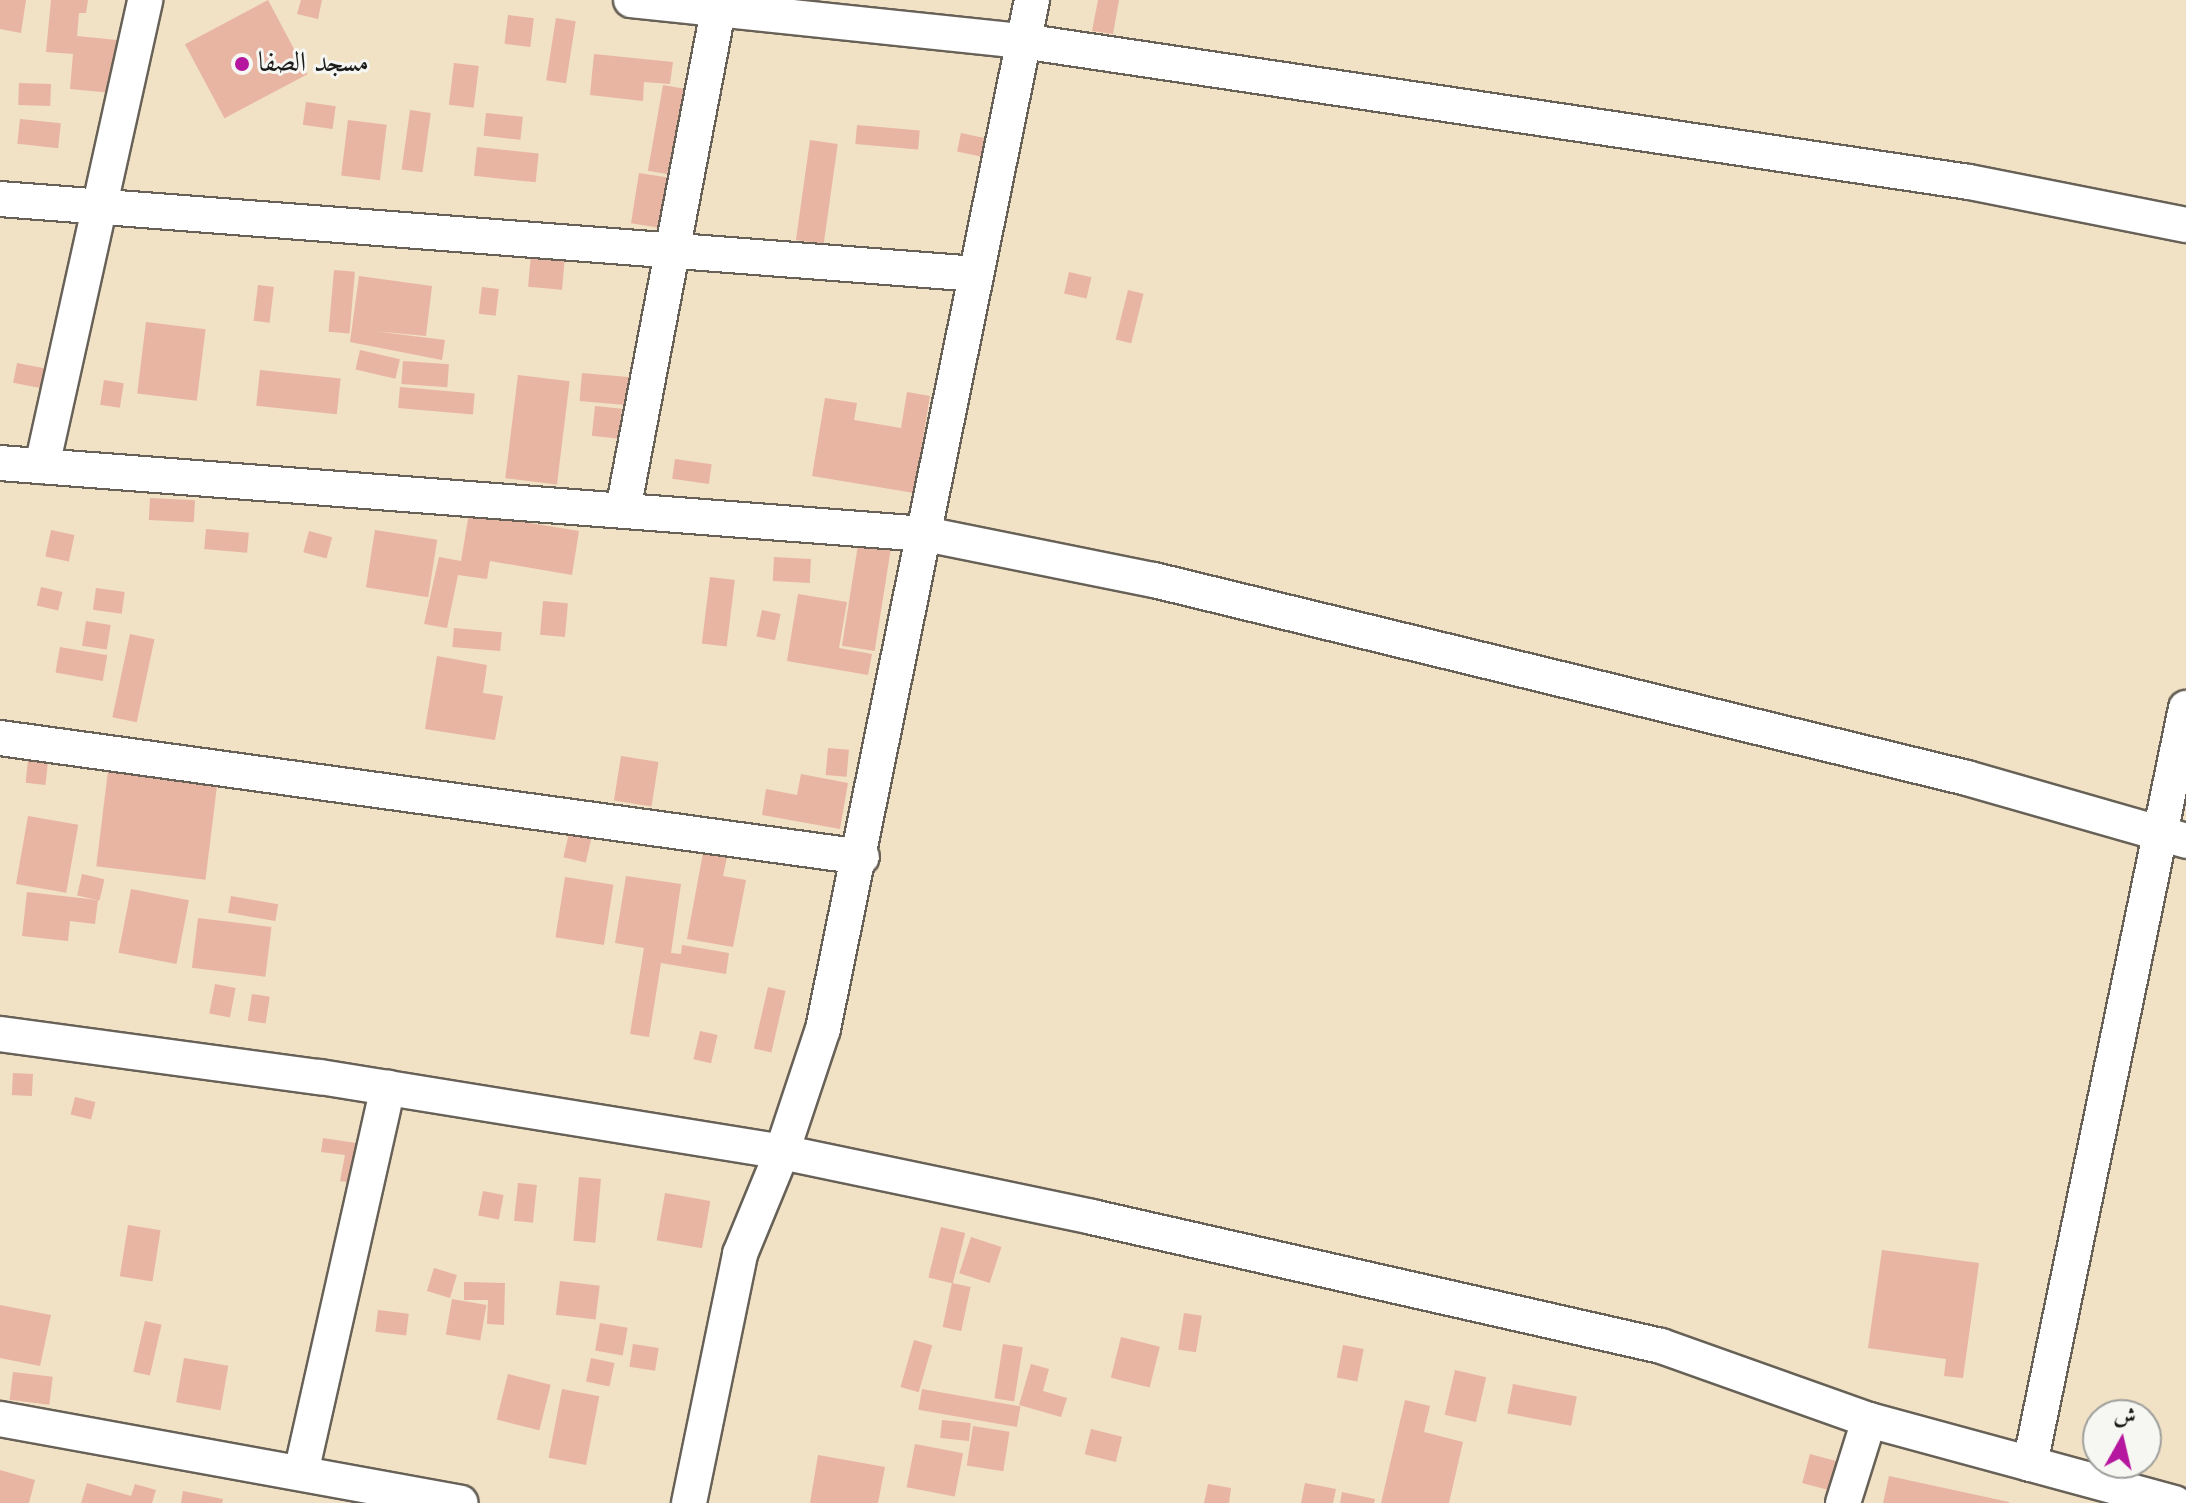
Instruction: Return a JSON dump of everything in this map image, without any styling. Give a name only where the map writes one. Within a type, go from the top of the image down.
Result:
[{"type":"street","points":[[42,466],[145,0]]},
{"type":"street","points":[[631,0],[719,4],[1022,41],[1969,182],[2186,225]]},
{"type":"street","points":[[689,1503],[740,1254],[782,1152],[823,1029],[862,857],[1032,0]]},
{"type":"street","points":[[623,510],[719,4]]},
{"type":"street","points":[[0,199],[976,274]]},
{"type":"street","points":[[0,463],[925,534],[1169,584],[1967,778],[2173,837]]},
{"type":"street","points":[[2030,1464],[2173,837],[2186,708]]},
{"type":"street","points":[[0,738],[862,857]]},
{"type":"street","points":[[0,1034],[388,1088],[782,1152],[1661,1346],[1869,1420],[2175,1503]]},
{"type":"street","points":[[301,1473],[388,1088]]},
{"type":"street","points":[[0,1419],[460,1503]]},
{"type":"street","points":[[1843,1503],[1869,1420]]},
{"type":"building","points":[[0,0],[26,0],[21,33],[0,29]]},
{"type":"building","points":[[51,0],[88,0],[86,13],[79,13],[77,36],[117,40],[112,93],[70,89],[73,54],[46,52]]},
{"type":"building","points":[[268,0],[307,74],[224,118],[185,44]]},
{"type":"building","points":[[301,0],[322,0],[318,19],[297,14]]},
{"type":"building","points":[[1098,0],[1119,0],[1113,34],[1092,31]]},
{"type":"building","points":[[508,15],[534,18],[530,47],[504,44]]},
{"type":"building","points":[[556,18],[576,21],[566,83],[546,80]]},
{"type":"building","points":[[594,54],[673,62],[670,84],[644,82],[643,101],[590,95]]},
{"type":"building","points":[[454,63],[479,66],[474,108],[449,105]]},
{"type":"building","points":[[19,83],[51,84],[50,106],[18,105]]},
{"type":"building","points":[[663,85],[685,89],[670,174],[648,171]]},
{"type":"building","points":[[306,102],[336,106],[333,129],[303,125]]},
{"type":"building","points":[[410,110],[431,113],[422,172],[402,169]]},
{"type":"building","points":[[486,113],[523,117],[520,140],[484,136]]},
{"type":"building","points":[[20,119],[61,123],[58,148],[17,144]]},
{"type":"building","points":[[348,120],[387,125],[380,180],[341,176]]},
{"type":"building","points":[[857,125],[920,130],[918,149],[855,144]]},
{"type":"building","points":[[961,133],[985,138],[982,157],[957,152]]},
{"type":"building","points":[[810,140],[838,144],[824,244],[796,240]]},
{"type":"building","points":[[477,147],[539,153],[536,182],[474,176]]},
{"type":"building","points":[[639,173],[670,178],[662,228],[631,223]]},
{"type":"building","points":[[531,254],[565,257],[562,290],[528,287]]},
{"type":"building","points":[[334,270],[355,272],[350,334],[329,332]]},
{"type":"building","points":[[1069,272],[1091,277],[1086,299],[1064,293]]},
{"type":"building","points":[[359,276],[432,286],[426,336],[373,331],[445,340],[442,360],[350,342]]},
{"type":"building","points":[[258,285],[274,287],[269,323],[254,321]]},
{"type":"building","points":[[482,287],[499,289],[496,316],[479,314]]},
{"type":"building","points":[[1128,290],[1144,294],[1131,343],[1116,339]]},
{"type":"building","points":[[146,322],[206,329],[197,401],[137,393]]},
{"type":"building","points":[[360,350],[400,359],[395,379],[356,369]]},
{"type":"building","points":[[403,361],[449,364],[447,387],[401,384]]},
{"type":"building","points":[[17,363],[49,369],[46,389],[13,383]]},
{"type":"building","points":[[260,370],[341,378],[337,414],[256,406]]},
{"type":"building","points":[[582,373],[634,378],[631,405],[580,401]]},
{"type":"building","points":[[518,375],[570,381],[557,485],[505,478]]},
{"type":"building","points":[[104,380],[124,383],[120,408],[100,405]]},
{"type":"building","points":[[400,387],[475,394],[473,414],[398,408]]},
{"type":"building","points":[[907,392],[930,396],[914,493],[812,476],[825,398],[857,403],[854,420],[901,428]]},
{"type":"building","points":[[595,406],[622,409],[619,439],[592,436]]},
{"type":"building","points":[[675,459],[712,464],[709,484],[672,479]]},
{"type":"building","points":[[150,498],[195,500],[194,522],[149,520]]},
{"type":"building","points":[[469,513],[579,531],[572,575],[490,561],[487,579],[458,575],[447,628],[424,624],[439,557],[461,561]]},
{"type":"building","points":[[206,529],[249,533],[247,553],[204,549]]},
{"type":"building","points":[[51,530],[74,535],[69,561],[45,556]]},
{"type":"building","points":[[375,530],[437,540],[428,597],[366,587]]},
{"type":"building","points":[[309,531],[332,537],[326,558],[303,552]]},
{"type":"building","points":[[858,545],[891,550],[875,651],[842,646]]},
{"type":"building","points":[[774,557],[811,559],[810,583],[773,581]]},
{"type":"building","points":[[710,577],[735,580],[727,647],[702,644]]},
{"type":"building","points":[[41,587],[62,592],[58,610],[37,606]]},
{"type":"building","points":[[96,588],[125,592],[122,614],[93,610]]},
{"type":"building","points":[[798,594],[847,602],[839,648],[872,654],[868,675],[787,661]]},
{"type":"building","points":[[543,601],[568,603],[565,637],[540,635]]},
{"type":"building","points":[[762,610],[781,614],[775,640],[756,636]]},
{"type":"building","points":[[86,621],[111,625],[107,650],[82,646]]},
{"type":"building","points":[[454,628],[502,632],[500,651],[452,647]]},
{"type":"building","points":[[130,634],[154,639],[137,722],[112,717]]},
{"type":"building","points":[[60,647],[107,655],[103,681],[55,673]]},
{"type":"building","points":[[437,656],[487,665],[483,693],[503,696],[495,740],[425,729]]},
{"type":"building","points":[[828,748],[849,750],[847,777],[826,775]]},
{"type":"building","points":[[621,756],[659,762],[651,806],[614,800]]},
{"type":"building","points":[[28,760],[48,762],[45,785],[26,783]]},
{"type":"building","points":[[108,771],[217,784],[205,880],[96,866]]},
{"type":"building","points":[[801,774],[848,783],[840,829],[762,815],[766,789],[797,795]]},
{"type":"building","points":[[28,816],[78,825],[66,893],[16,884]]},
{"type":"building","points":[[569,833],[591,838],[586,863],[563,857]]},
{"type":"building","points":[[703,853],[727,857],[723,876],[746,880],[733,947],[687,939]]},
{"type":"building","points":[[82,874],[104,879],[99,901],[77,895]]},
{"type":"building","points":[[626,876],[681,884],[671,953],[681,954],[682,945],[729,953],[726,974],[661,963],[649,1037],[630,1034],[644,948],[615,943]]},
{"type":"building","points":[[565,877],[613,885],[604,945],[555,937]]},
{"type":"building","points":[[131,889],[189,900],[177,964],[119,953]]},
{"type":"building","points":[[27,892],[98,900],[95,924],[70,921],[68,941],[22,936]]},
{"type":"building","points":[[231,896],[278,904],[275,921],[228,913]]},
{"type":"building","points":[[198,918],[271,927],[265,977],[192,968]]},
{"type":"building","points":[[215,984],[236,988],[230,1017],[209,1013]]},
{"type":"building","points":[[768,987],[786,991],[771,1052],[754,1048]]},
{"type":"building","points":[[252,994],[270,997],[266,1023],[248,1021]]},
{"type":"building","points":[[700,1031],[718,1035],[711,1063],[693,1059]]},
{"type":"building","points":[[13,1073],[33,1074],[32,1096],[12,1095]]},
{"type":"building","points":[[75,1097],[95,1102],[91,1120],[71,1114]]},
{"type":"building","points":[[323,1138],[375,1146],[369,1185],[340,1181],[345,1155],[321,1152]]},
{"type":"building","points":[[579,1177],[601,1179],[595,1243],[573,1241]]},
{"type":"building","points":[[518,1183],[537,1185],[533,1223],[514,1221]]},
{"type":"building","points":[[483,1191],[504,1195],[499,1220],[478,1216]]},
{"type":"building","points":[[665,1193],[710,1201],[702,1248],[657,1240]]},
{"type":"building","points":[[128,1225],[161,1230],[152,1282],[120,1276]]},
{"type":"building","points":[[941,1227],[965,1233],[953,1284],[928,1277]]},
{"type":"building","points":[[971,1237],[1001,1247],[990,1283],[959,1273]]},
{"type":"building","points":[[1882,1250],[1979,1263],[1963,1378],[1944,1376],[1946,1359],[1868,1348]]},
{"type":"building","points":[[434,1268],[457,1275],[450,1298],[427,1291]]},
{"type":"building","points":[[560,1281],[600,1286],[596,1320],[556,1315]]},
{"type":"building","points":[[464,1282],[505,1283],[504,1325],[487,1324],[488,1300],[464,1300]]},
{"type":"building","points":[[952,1283],[971,1287],[961,1331],[943,1327]]},
{"type":"building","points":[[452,1299],[486,1305],[480,1341],[446,1334]]},
{"type":"building","points":[[0,1305],[51,1315],[40,1366],[0,1358]]},
{"type":"building","points":[[378,1310],[409,1314],[406,1336],[375,1332]]},
{"type":"building","points":[[1184,1313],[1202,1316],[1196,1352],[1178,1350]]},
{"type":"building","points":[[145,1321],[162,1325],[150,1375],[133,1372]]},
{"type":"building","points":[[600,1323],[628,1328],[623,1355],[595,1351]]},
{"type":"building","points":[[1121,1337],[1160,1347],[1150,1387],[1111,1378]]},
{"type":"building","points":[[914,1340],[932,1345],[919,1392],[900,1387]]},
{"type":"building","points":[[633,1344],[659,1348],[655,1371],[629,1367]]},
{"type":"building","points":[[1003,1344],[1023,1347],[1014,1401],[994,1398]]},
{"type":"building","points":[[1343,1345],[1364,1349],[1357,1381],[1337,1377]]},
{"type":"building","points":[[184,1358],[228,1366],[221,1410],[176,1402]]},
{"type":"building","points":[[591,1358],[614,1363],[609,1386],[586,1381]]},
{"type":"building","points":[[1031,1364],[1049,1369],[1043,1391],[1067,1398],[1061,1417],[1019,1405]]},
{"type":"building","points":[[1455,1370],[1486,1377],[1476,1422],[1445,1415]]},
{"type":"building","points":[[13,1372],[53,1377],[49,1405],[10,1400]]},
{"type":"building","points":[[508,1374],[551,1385],[539,1430],[497,1420]]},
{"type":"building","points":[[1513,1384],[1577,1396],[1571,1426],[1507,1413]]},
{"type":"building","points":[[562,1389],[599,1396],[586,1465],[549,1458]]},
{"type":"building","points":[[922,1389],[1020,1406],[1017,1427],[918,1410]]},
{"type":"building","points":[[1405,1400],[1430,1406],[1424,1432],[1463,1442],[1449,1503],[1381,1503]]},
{"type":"building","points":[[942,1420],[971,1423],[969,1441],[940,1438]]},
{"type":"building","points":[[973,1426],[1010,1432],[1003,1471],[967,1466]]},
{"type":"building","points":[[1091,1429],[1122,1437],[1116,1462],[1085,1454]]},
{"type":"building","points":[[915,1444],[963,1453],[955,1497],[907,1487]]},
{"type":"building","points":[[1810,1454],[1837,1461],[1829,1490],[1802,1483]]},
{"type":"building","points":[[818,1455],[885,1467],[878,1503],[810,1503]]},
{"type":"building","points":[[0,1470],[35,1480],[29,1503],[0,1503]]},
{"type":"building","points":[[1889,1476],[2009,1502],[2009,1503],[1883,1503]]},
{"type":"building","points":[[87,1483],[131,1496],[135,1484],[156,1490],[152,1503],[81,1503]]},
{"type":"building","points":[[1305,1483],[1336,1489],[1333,1503],[1301,1503]]},
{"type":"building","points":[[1208,1484],[1231,1488],[1229,1503],[1204,1503]]},
{"type":"building","points":[[183,1491],[223,1499],[222,1503],[181,1503]]},
{"type":"building","points":[[1342,1492],[1375,1499],[1374,1503],[1340,1503]]},
{"type":"place","name":"مسجد الصفا","points":[[242,64]]}]
